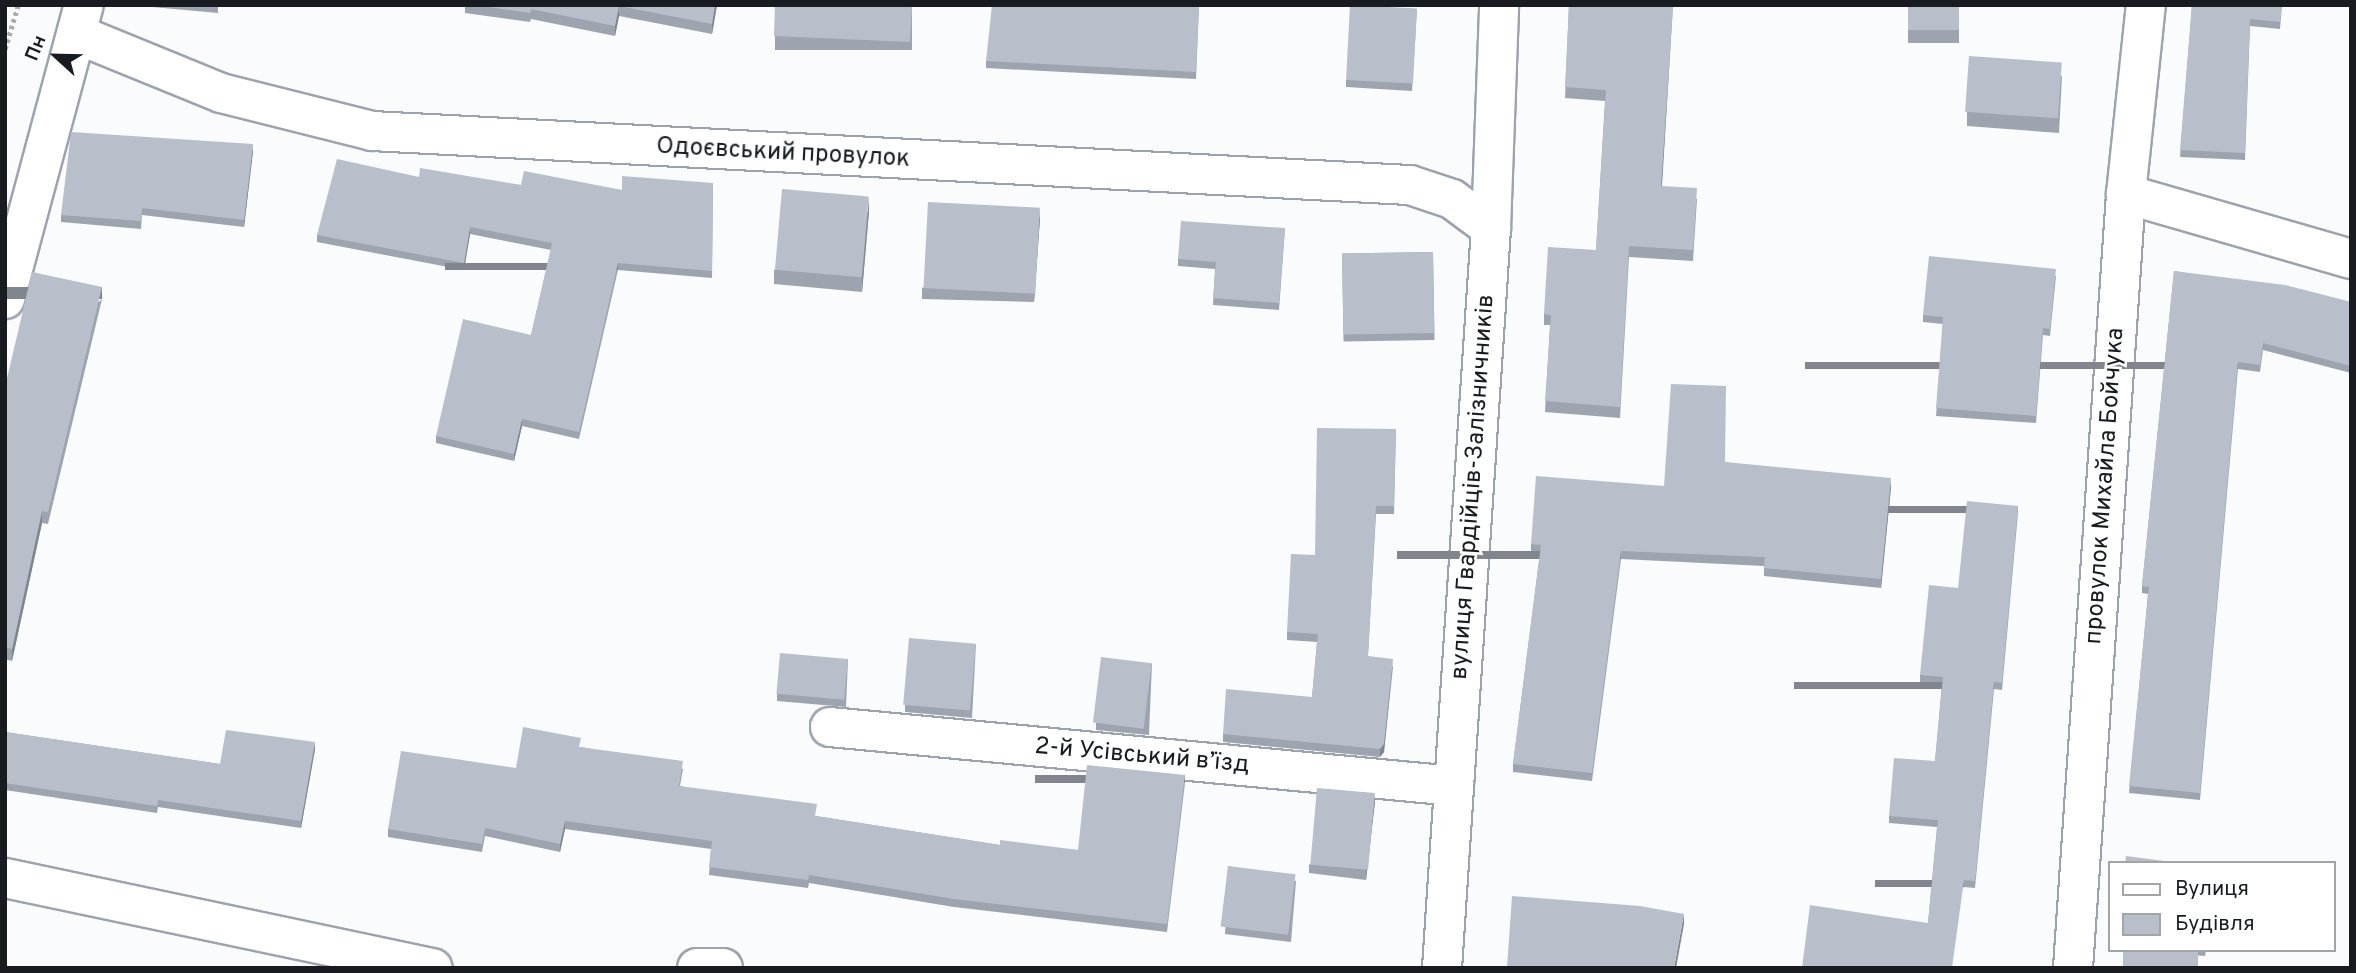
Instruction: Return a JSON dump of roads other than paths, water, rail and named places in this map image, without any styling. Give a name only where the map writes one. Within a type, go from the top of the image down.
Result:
[{"type":"street","name":"вулиця Гвардійців-Залізничників","points":[[1442,968],[1491,228],[1499,5]]},
{"type":"street","name":"провулок Михайла Бойчука","points":[[2073,968],[2126,194],[2146,5]]},
{"type":"street","name":"Одоєвський провулок","points":[[82,20],[221,93],[372,131],[1410,185],[1452,199],[1491,228]]},
{"type":"street","points":[[5,299],[82,20]]},
{"type":"street","points":[[2126,194],[2351,259]]},
{"type":"street","name":"2-й Усівський в’їзд","points":[[830,727],[1454,786]]},
{"type":"street","points":[[5,878],[433,968]]},
{"type":"street","points":[[697,968],[723,968]]}]
